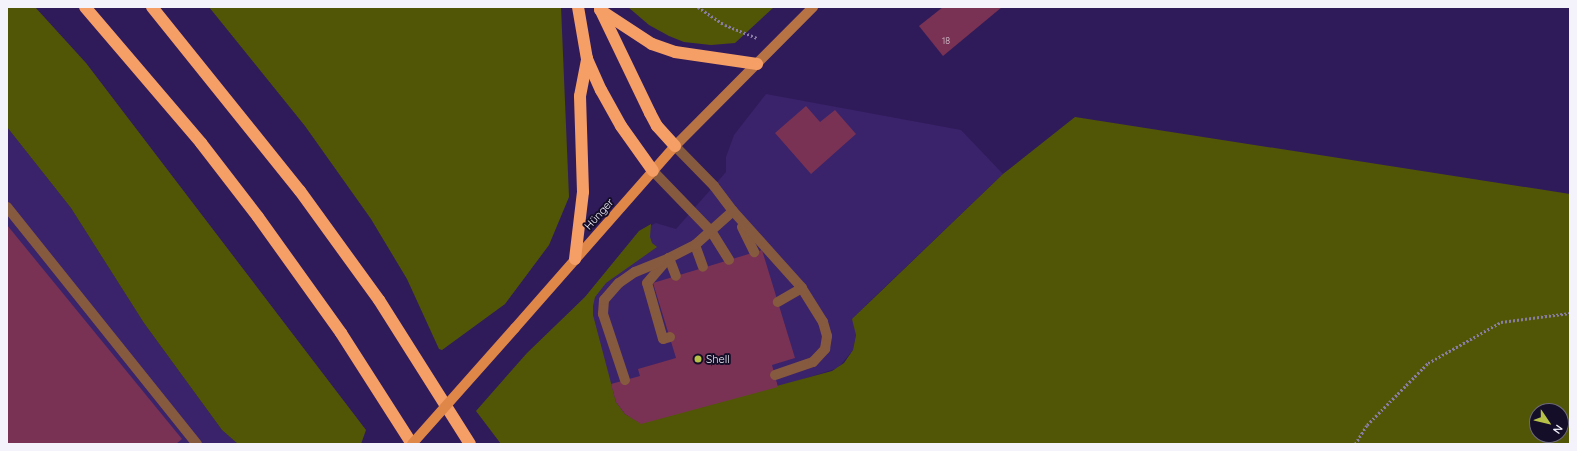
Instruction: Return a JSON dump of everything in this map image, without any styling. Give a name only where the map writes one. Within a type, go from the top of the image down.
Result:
[{"type":"highway","points":[[85,7],[191,131],[258,217],[342,333],[412,444]]},
{"type":"highway","points":[[152,7],[178,36],[337,242],[379,300],[470,444]]},
{"type":"highway","points":[[578,7],[587,59],[600,90],[621,126],[653,171]]},
{"type":"highway","points":[[599,9],[652,44],[675,52],[757,64]]},
{"type":"highway","points":[[599,9],[653,119],[675,146]]},
{"type":"highway","points":[[575,259],[583,192],[580,96],[587,59]]},
{"type":"main road","name":"Hünger","points":[[412,444],[675,146],[813,7]]},
{"type":"lane","points":[[675,146],[714,186],[735,214],[802,288],[823,322],[827,336],[825,349],[813,362],[775,375]]},
{"type":"lane","points":[[653,171],[711,231],[729,260]]},
{"type":"lane","points":[[7,207],[197,444]]},
{"type":"lane","points":[[625,380],[603,314],[604,300],[618,282],[635,272],[695,245],[711,231],[735,214]]},
{"type":"lane","points":[[735,214],[754,252]]},
{"type":"lane","points":[[695,245],[703,268]]},
{"type":"lane","points":[[669,258],[676,276]]},
{"type":"lane","points":[[669,258],[647,283],[663,339],[670,337]]},
{"type":"lane","points":[[778,302],[802,288]]},
{"type":"path","points":[[698,7],[725,25],[775,45]]},
{"type":"path","points":[[1355,444],[1366,425],[1428,363],[1501,322],[1570,313]]},
{"type":"shaded area","points":[[7,7],[35,7],[86,63],[366,430],[361,444],[238,444],[222,430],[144,323],[71,208],[7,127]]},
{"type":"shaded area","points":[[209,7],[561,7],[569,197],[549,245],[505,304],[442,350],[439,349],[407,279],[371,219],[305,126]]},
{"type":"shaded area","points":[[628,7],[774,7],[735,43],[711,45],[684,42],[669,36],[649,25]]},
{"type":"shaded area","points":[[766,94],[961,130],[1003,174],[866,305],[855,327],[856,335],[853,350],[838,368],[778,387],[641,424],[622,444],[545,336],[585,297],[639,231],[656,223],[676,229],[726,172],[726,157],[734,135]]},
{"type":"shaded area","points":[[1075,117],[1570,194],[1570,444],[501,444],[476,411],[527,353],[585,297],[639,231],[651,224],[650,237],[652,243],[657,247],[606,283],[595,297],[593,306],[593,315],[616,402],[625,414],[641,423],[832,371],[844,363],[853,350],[856,335],[852,319],[1003,174]]},
{"type":"shaded area","points":[[7,127],[71,208],[144,323],[222,430],[238,444],[7,444]]},
{"type":"building","points":[[943,7],[1002,7],[943,56],[919,26]]},
{"type":"building","points":[[806,106],[820,122],[835,110],[856,134],[811,174],[775,133]]},
{"type":"building","points":[[7,225],[182,439],[176,444],[7,444]]},
{"type":"building","points":[[762,250],[795,358],[772,365],[778,387],[641,424],[625,414],[616,402],[611,384],[640,376],[638,369],[676,358],[653,283]]},
{"type":"place","name":"Shell","points":[[698,359]]}]
